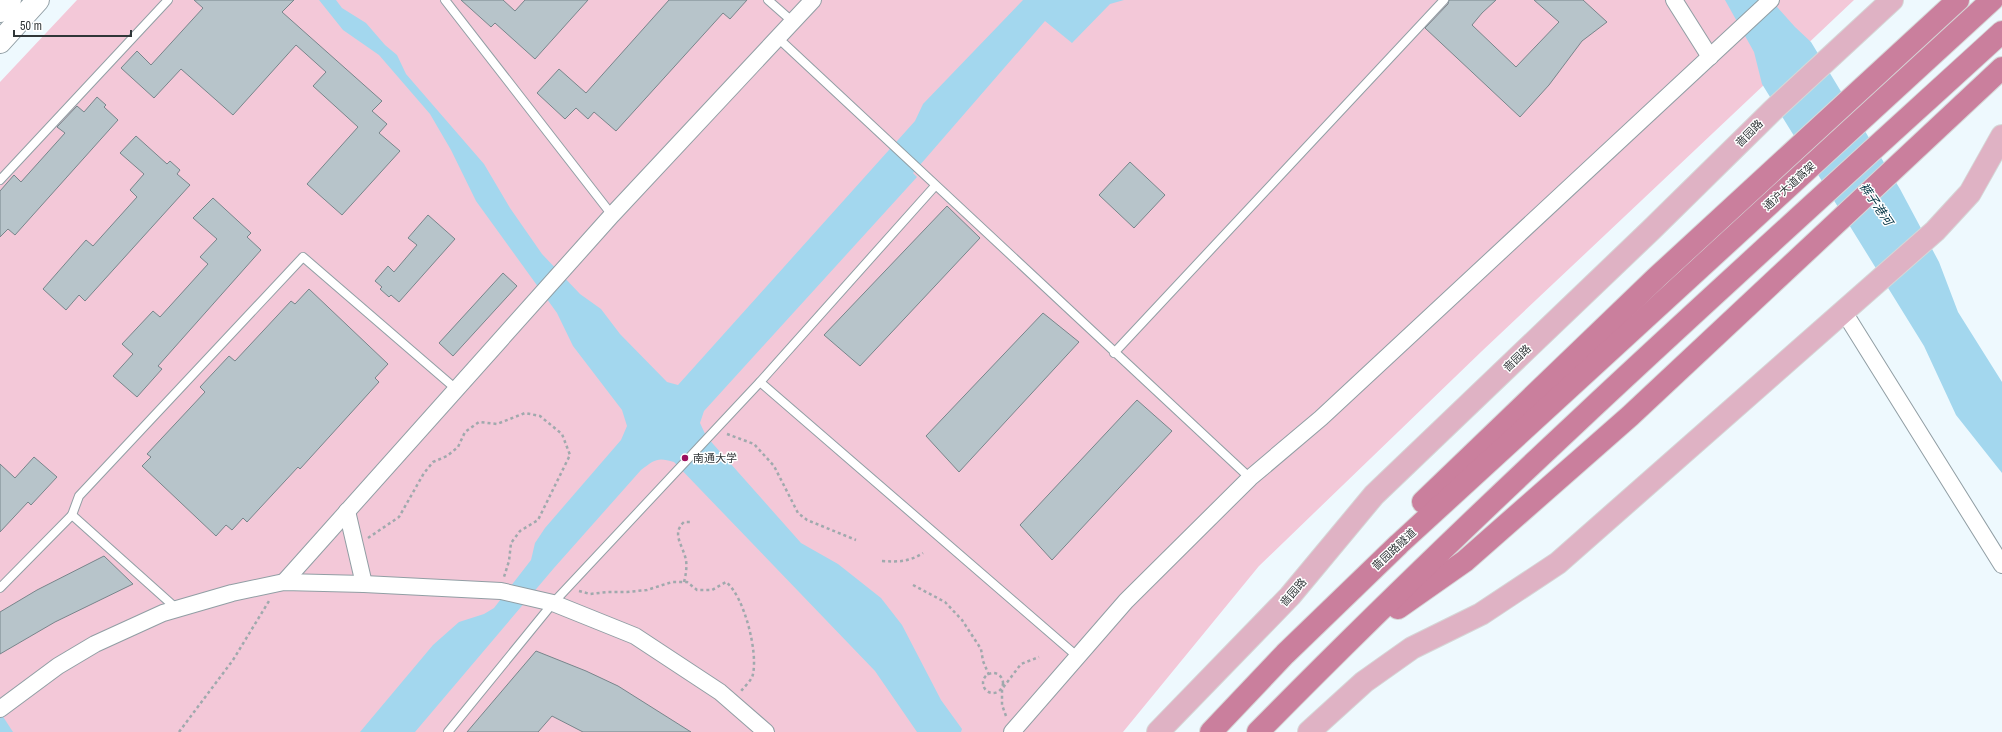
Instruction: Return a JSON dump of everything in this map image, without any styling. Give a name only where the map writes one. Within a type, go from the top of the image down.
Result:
[{"type":"highway","points":[[1285,654],[1405,519],[1657,277],[1958,0]]},
{"type":"highway","name":"通沪大道高架","points":[[1585,373],[1992,0]]},
{"type":"highway","points":[[1258,732],[1338,651],[1603,397],[2002,32]]},
{"type":"highway","points":[[1338,651],[1465,561],[1630,416],[2002,68]]},
{"type":"highway","name":"啬园路隧道","points":[[1211,732],[1285,654],[1399,544],[1585,373]]},
{"type":"main road","points":[[0,11],[10,0]]},
{"type":"main road","points":[[3,33],[38,0]]},
{"type":"main road","name":"啬园路","points":[[1158,732],[1290,596],[1374,495],[1651,230],[1772,110],[1892,0]]},
{"type":"main road","points":[[1309,732],[1364,682],[1412,648],[1481,614],[1558,563],[1935,231],[1970,193],[2002,136]]},
{"type":"street","points":[[284,582],[612,215],[813,0]]},
{"type":"street","points":[[1674,0],[1710,57]]},
{"type":"street","points":[[1014,729],[1063,671],[1078,658],[1126,601],[1250,478],[1326,413],[1771,0]]},
{"type":"street","points":[[1844,312],[2002,565]]},
{"type":"street","points":[[347,511],[353,543],[364,584]]},
{"type":"street","points":[[4,705],[58,666],[95,644],[163,613],[232,593],[284,582],[364,584],[502,592],[546,601],[635,636],[720,692],[766,732]]},
{"type":"lane","points":[[0,180],[168,0]]},
{"type":"lane","points":[[445,0],[612,215]]},
{"type":"lane","points":[[768,0],[792,22]]},
{"type":"lane","points":[[1114,353],[1444,0]]},
{"type":"lane","points":[[778,38],[1114,353],[1250,478]]},
{"type":"lane","points":[[448,732],[546,601],[567,588],[760,382],[935,186]]},
{"type":"lane","points":[[0,588],[72,515],[79,496],[303,257],[456,389]]},
{"type":"lane","points":[[760,382],[1078,658]]},
{"type":"lane","points":[[72,515],[176,609]]},
{"type":"path","points":[[353,543],[374,536],[399,517],[424,472],[433,462],[447,456],[458,447],[465,432],[479,422],[497,424],[525,413],[540,416],[562,434],[570,456],[538,520],[520,531],[510,543],[509,561],[502,592]]},
{"type":"path","points":[[713,432],[754,444],[774,466],[798,513],[807,520],[856,540]]},
{"type":"path","points":[[684,582],[686,559],[677,537],[679,526],[684,522],[691,522]]},
{"type":"path","points":[[882,561],[902,562],[914,560],[923,553]]},
{"type":"path","points":[[179,732],[233,660],[261,612],[284,582]]},
{"type":"path","points":[[567,588],[590,594],[647,590],[672,582],[687,582],[697,590],[712,590],[726,582],[731,585],[743,609],[754,652],[753,675],[732,703]]},
{"type":"path","points":[[913,585],[945,602],[962,620],[981,649],[983,661],[989,674]]},
{"type":"path","points":[[1014,729],[1004,715],[1002,689],[1003,683],[1002,678],[997,674],[989,674],[983,681],[983,686],[986,691],[992,693],[997,692],[1002,689],[1021,664],[1039,657]]},
{"type":"shaded area","name":"南通大学","points":[[77,0],[1854,0],[1482,351],[1259,566],[1123,732],[0,732],[0,82]]},
{"type":"water","points":[[319,0],[336,0],[342,8],[366,23],[385,45],[397,55],[406,74],[484,164],[510,208],[542,254],[580,294],[601,309],[620,334],[667,382],[678,385],[915,121],[923,104],[1023,0],[1124,0],[1110,4],[1072,43],[1045,21],[913,173],[917,177],[704,411],[700,423],[706,436],[801,543],[838,564],[881,598],[902,625],[941,700],[962,729],[961,732],[917,732],[875,671],[674,462],[660,459],[653,461],[641,470],[554,568],[415,732],[360,732],[433,645],[459,622],[484,614],[494,608],[531,560],[535,543],[545,528],[621,440],[627,426],[622,410],[573,346],[557,313],[476,201],[451,150],[430,114],[379,55],[343,30]]},
{"type":"water","name":"裤子港河","points":[[1725,0],[1771,0],[1795,27],[1811,42],[1900,189],[1939,262],[1958,312],[2002,382],[2002,473],[1956,415],[1924,346],[1762,84],[1754,52]]},
{"type":"water","points":[[0,712],[13,732],[0,732]]},
{"type":"building","points":[[194,0],[294,0],[282,12],[382,101],[372,111],[387,124],[379,133],[400,151],[342,215],[307,184],[358,127],[313,86],[326,72],[296,45],[233,115],[181,69],[154,98],[121,68],[137,51],[151,65],[203,8]]},
{"type":"building","points":[[461,0],[503,0],[515,11],[525,0],[588,0],[535,59],[495,23],[491,27]]},
{"type":"building","points":[[669,0],[747,0],[730,19],[723,13],[616,131],[594,112],[588,119],[576,108],[565,119],[537,93],[559,69],[586,93]]},
{"type":"building","points":[[1449,0],[1496,0],[1472,25],[1516,67],[1559,22],[1534,0],[1583,0],[1607,22],[1582,41],[1549,85],[1520,117],[1425,28],[1448,4]]},
{"type":"building","points":[[97,97],[106,105],[104,107],[118,120],[15,235],[8,229],[0,237],[0,191],[14,175],[21,182],[65,133],[57,127],[77,106],[84,112]]},
{"type":"building","points":[[136,136],[167,164],[170,161],[180,170],[177,174],[190,185],[85,301],[79,295],[66,310],[43,289],[86,240],[93,246],[137,197],[130,190],[144,174],[120,153]]},
{"type":"building","points":[[1130,162],[1165,195],[1134,228],[1099,195]]},
{"type":"building","points":[[213,198],[251,233],[247,237],[261,250],[158,366],[162,369],[137,397],[113,376],[133,354],[122,344],[153,311],[160,317],[208,264],[200,257],[217,239],[193,218]]},
{"type":"building","points":[[947,206],[980,238],[860,366],[824,335]]},
{"type":"building","points":[[428,215],[455,239],[399,302],[391,295],[389,297],[380,289],[382,287],[375,281],[388,266],[394,272],[417,245],[408,238]]},
{"type":"building","points":[[503,273],[517,286],[453,356],[439,343]]},
{"type":"building","points":[[309,289],[388,364],[375,378],[379,382],[300,469],[298,467],[247,522],[243,518],[232,530],[226,525],[216,536],[142,466],[151,457],[147,454],[205,392],[200,387],[229,356],[235,361],[291,301],[295,304]]},
{"type":"building","points":[[1043,313],[1079,342],[959,472],[926,436]]},
{"type":"building","points":[[1137,400],[1172,431],[1052,560],[1020,525]]},
{"type":"building","points":[[34,457],[57,477],[31,505],[28,502],[0,532],[0,464],[15,478]]},
{"type":"building","points":[[104,556],[133,584],[55,622],[0,654],[0,612],[37,590]]},
{"type":"building","points":[[536,651],[586,671],[618,686],[691,732],[583,732],[552,716],[538,732],[467,732]]},
{"type":"place","name":"南通大学","points":[[685,458]]}]
